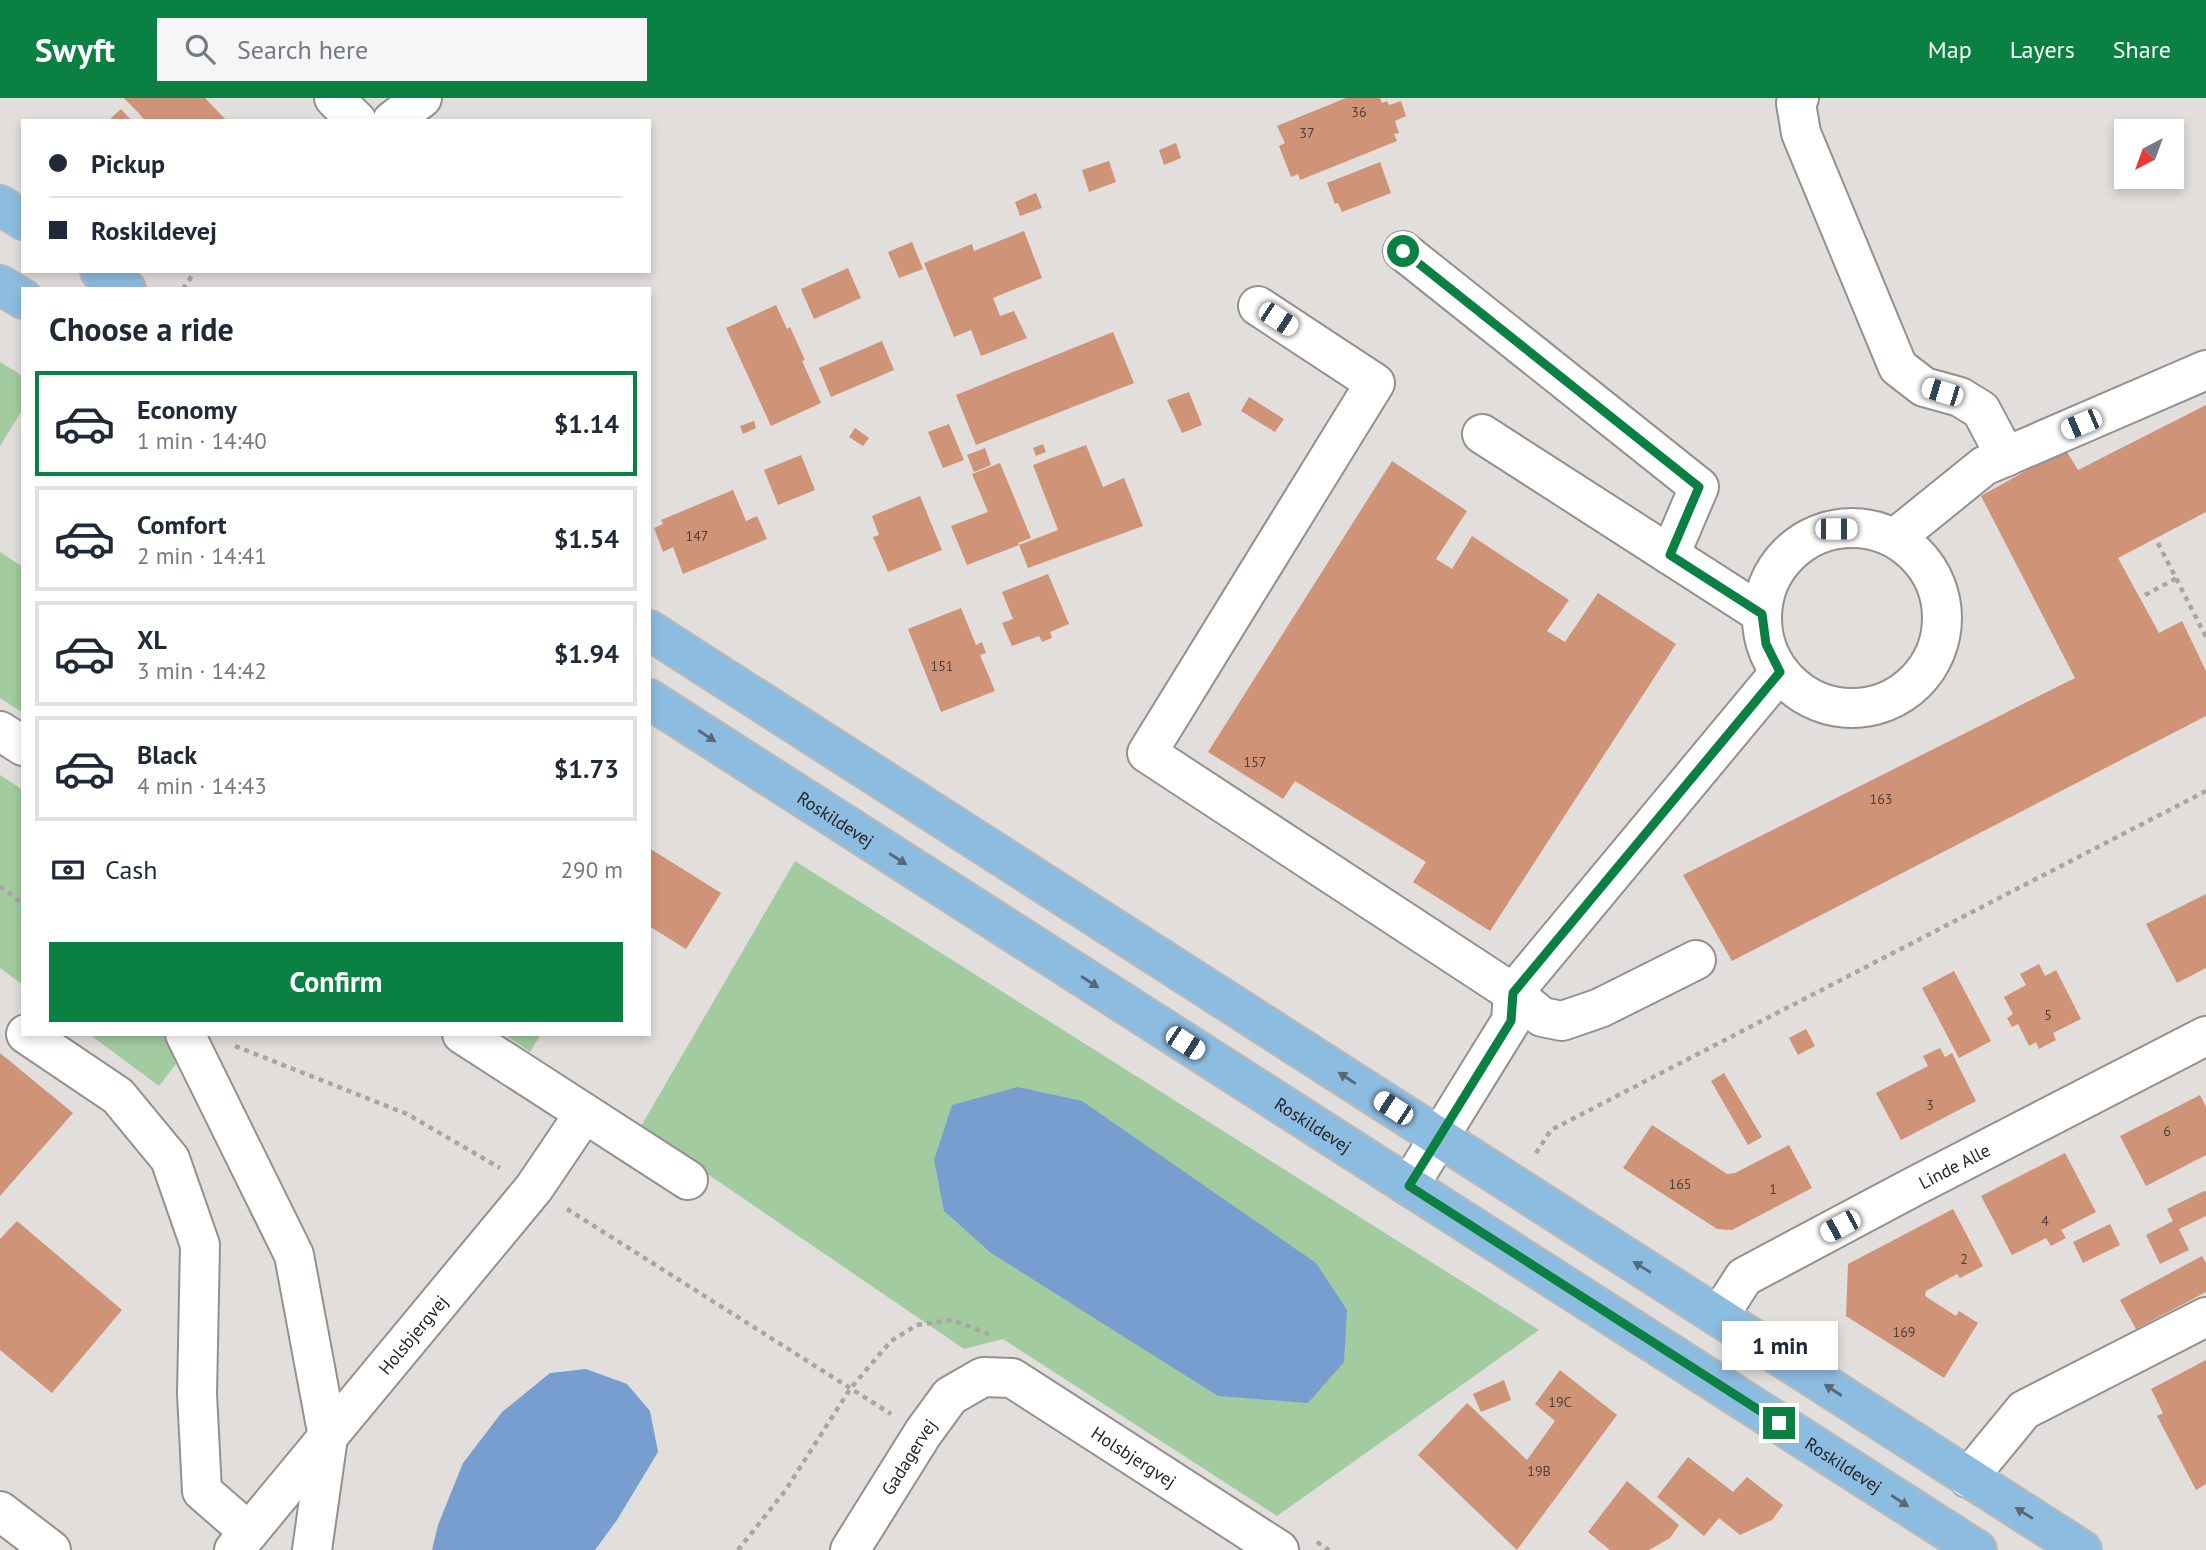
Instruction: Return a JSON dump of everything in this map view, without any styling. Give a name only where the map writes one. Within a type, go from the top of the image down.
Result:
[{"type":"main road","points":[[0,205],[21,219]]},
{"type":"main road","points":[[103,273],[123,287]]},
{"type":"main road","points":[[0,285],[21,298]]},
{"type":"main road","points":[[651,631],[2082,1550]]},
{"type":"main road","name":"Roskildevej","points":[[651,700],[1978,1550]]},
{"type":"street","points":[[334,98],[355,119]]},
{"type":"street","points":[[395,119],[422,98]]},
{"type":"street","points":[[1799,98],[1796,103],[1801,132],[1898,367],[1924,387],[1960,397],[1981,410],[2006,457]]},
{"type":"street","points":[[1403,251],[1699,487],[1670,555]]},
{"type":"street","points":[[1258,306],[1375,383],[1147,752],[1513,993],[1542,1017],[1562,1021],[1600,1008],[1696,961]]},
{"type":"street","points":[[1895,538],[1984,466],[2206,370]]},
{"type":"street","points":[[1482,434],[1762,614]]},
{"type":"street","points":[[1836,529],[1866,529],[1895,538],[1924,564],[1934,580],[1942,608],[1940,638],[1929,665],[1910,687],[1885,702],[1856,708],[1827,705],[1801,692],[1780,672],[1766,644],[1762,614],[1768,584],[1784,558],[1808,539],[1836,529]]},
{"type":"street","points":[[1409,1186],[1511,1021],[1513,993],[1780,672]]},
{"type":"street","points":[[0,731],[21,745]]},
{"type":"street","points":[[0,1017],[21,1031]]},
{"type":"street","points":[[28,1036],[118,1096],[170,1159],[200,1245],[197,1394],[202,1491],[241,1541]]},
{"type":"street","points":[[186,1036],[294,1255],[328,1437],[312,1550]]},
{"type":"street","points":[[465,1036],[688,1180]]},
{"type":"street","name":"Linde Alle","points":[[1719,1316],[1744,1277],[2206,1036]]},
{"type":"street","name":"Holsbjergvej","points":[[241,1541],[534,1188],[584,1114]]},
{"type":"street","points":[[1968,1478],[2024,1410],[2206,1317]]},
{"type":"street","name":"Holsbjergvej","points":[[983,1377],[1012,1378],[1279,1550]]},
{"type":"street","name":"Gadagervej","points":[[850,1550],[923,1433],[950,1396],[983,1377]]},
{"type":"street","points":[[0,1511],[51,1550]]},
{"type":"path","points":[[2158,543],[2206,636]]},
{"type":"path","points":[[2145,595],[2177,578]]},
{"type":"path","points":[[1515,1186],[1550,1130],[2206,791]]},
{"type":"path","points":[[0,886],[21,902]]},
{"type":"path","points":[[738,1550],[785,1491],[850,1389]]},
{"type":"green space","points":[[0,362],[21,375],[21,412],[0,446]]},
{"type":"green space","points":[[0,552],[21,566],[21,712],[0,698]]},
{"type":"green space","points":[[0,775],[21,789],[21,984],[0,968]]},
{"type":"green space","points":[[795,861],[1539,1330],[1277,1516],[1003,1339],[964,1349],[640,1128]]},
{"type":"green space","points":[[92,1036],[197,1036],[159,1086]]},
{"type":"green space","points":[[507,1036],[540,1036],[530,1052]]},
{"type":"water","points":[[1018,1087],[1082,1101],[1316,1263],[1347,1310],[1344,1362],[1308,1403],[1218,1396],[991,1253],[944,1211],[934,1160],[952,1105]]},
{"type":"water","points":[[586,1369],[627,1384],[650,1411],[658,1452],[617,1520],[595,1550],[432,1550],[438,1525],[463,1463],[502,1412],[550,1373]]},
{"type":"building","points":[[124,98],[205,98],[225,119],[144,119]]},
{"type":"building","points":[[1346,98],[1380,98],[1382,103],[1387,101],[1389,105],[1401,101],[1406,116],[1395,121],[1399,133],[1394,134],[1397,141],[1300,180],[1298,174],[1291,177],[1279,146],[1285,143],[1277,126]]},
{"type":"building","points":[[121,109],[130,119],[110,119]]},
{"type":"building","points":[[1176,143],[1181,158],[1164,165],[1159,150]]},
{"type":"building","points":[[1109,161],[1116,182],[1089,192],[1082,170]]},
{"type":"building","points":[[1380,162],[1391,193],[1342,212],[1338,203],[1335,204],[1327,183]]},
{"type":"building","points":[[1036,193],[1042,208],[1020,216],[1015,202]]},
{"type":"building","points":[[1024,231],[1042,278],[993,298],[1000,316],[1014,311],[1027,338],[981,356],[971,330],[954,337],[924,263],[972,244],[974,251]]},
{"type":"building","points":[[912,242],[923,269],[899,278],[888,252]]},
{"type":"building","points":[[848,268],[861,298],[814,319],[801,289]]},
{"type":"building","points":[[776,305],[787,329],[790,327],[821,403],[771,426],[726,328]]},
{"type":"building","points":[[1113,332],[1134,383],[976,445],[956,395]]},
{"type":"building","points":[[882,341],[894,370],[831,397],[819,368]]},
{"type":"building","points":[[1189,392],[1202,425],[1182,433],[1167,400]]},
{"type":"building","points":[[1249,397],[1284,419],[1275,432],[1241,411]]},
{"type":"building","points":[[2206,405],[2206,512],[2118,558],[2159,633],[2182,621],[2206,671],[2206,716],[1732,961],[1683,875],[2075,678],[1981,496],[2065,449],[2078,470]]},
{"type":"building","points":[[754,421],[756,428],[743,434],[740,426]]},
{"type":"building","points":[[949,424],[964,460],[943,468],[928,432]]},
{"type":"building","points":[[855,428],[869,438],[863,446],[849,437]]},
{"type":"building","points":[[1043,444],[1046,452],[1036,456],[1033,448]]},
{"type":"building","points":[[1086,445],[1103,487],[1124,478],[1143,526],[1028,568],[1019,545],[1058,530],[1033,465]]},
{"type":"building","points":[[985,448],[991,465],[974,472],[967,455]]},
{"type":"building","points":[[801,455],[815,490],[778,505],[764,470]]},
{"type":"building","points":[[1392,461],[1467,511],[1436,559],[1452,569],[1472,536],[1569,600],[1547,631],[1565,642],[1598,593],[1676,644],[1490,931],[1413,882],[1426,862],[1295,781],[1283,799],[1208,752]]},
{"type":"building","points":[[1000,463],[1031,538],[967,565],[951,526],[988,512],[972,474]]},
{"type":"building","points":[[733,490],[746,521],[757,516],[767,539],[683,574],[673,547],[663,552],[654,528],[663,524],[661,520]]},
{"type":"building","points":[[920,496],[942,550],[888,572],[873,537],[879,535],[872,516]]},
{"type":"building","points":[[1048,574],[1069,624],[1050,632],[1052,638],[1042,642],[1039,636],[1012,646],[1002,623],[1013,619],[1002,592]]},
{"type":"building","points":[[961,608],[976,645],[982,642],[986,653],[980,655],[995,691],[941,712],[908,629]]},
{"type":"building","points":[[651,849],[721,893],[686,949],[651,927]]},
{"type":"building","points":[[2206,894],[2206,968],[2177,983],[2146,924]]},
{"type":"building","points":[[2039,964],[2045,976],[2056,970],[2081,1019],[2053,1033],[2056,1040],[2039,1049],[2036,1042],[2029,1046],[2018,1024],[2012,1027],[2007,1018],[2013,1014],[2004,997],[2026,985],[2020,974]]},
{"type":"building","points":[[1954,971],[1991,1041],[1959,1058],[1922,988]]},
{"type":"building","points":[[1806,1029],[1815,1046],[1798,1055],[1789,1038]]},
{"type":"building","points":[[1940,1048],[1945,1057],[1952,1053],[1976,1101],[1901,1140],[1876,1093],[1928,1066],[1923,1056]]},
{"type":"building","points":[[0,1053],[73,1113],[0,1196]]},
{"type":"building","points":[[1724,1073],[1762,1137],[1748,1145],[1711,1081]]},
{"type":"building","points":[[2200,1095],[2206,1107],[2206,1155],[2146,1186],[2120,1136]]},
{"type":"building","points":[[1652,1125],[1727,1174],[1735,1173],[1789,1145],[1812,1188],[1732,1230],[1717,1229],[1623,1168]]},
{"type":"building","points":[[2065,1153],[2096,1212],[2061,1230],[2066,1238],[2051,1246],[2046,1238],[2012,1255],[1981,1196]]},
{"type":"building","points":[[2204,1191],[2206,1216],[2179,1229],[2189,1250],[2160,1264],[2146,1235],[2173,1221],[2167,1209]]},
{"type":"building","points":[[1953,1209],[1983,1266],[1960,1278],[1957,1274],[1926,1291],[1925,1296],[1956,1316],[1959,1311],[1978,1323],[1944,1378],[1846,1316],[1848,1264]]},
{"type":"building","points":[[17,1221],[122,1310],[52,1393],[0,1350],[0,1239]]},
{"type":"building","points":[[2110,1224],[2120,1245],[2083,1263],[2073,1242]]},
{"type":"building","points":[[2202,1256],[2206,1263],[2206,1292],[2136,1329],[2120,1300]]},
{"type":"building","points":[[2206,1360],[2206,1484],[2196,1490],[2157,1416],[2163,1413],[2151,1389]]},
{"type":"building","points":[[1560,1370],[1617,1415],[1517,1550],[1418,1455],[1467,1403],[1527,1460],[1555,1421],[1535,1404]]},
{"type":"building","points":[[1504,1380],[1511,1400],[1481,1412],[1473,1394]]},
{"type":"building","points":[[1688,1457],[1733,1492],[1747,1477],[1783,1505],[1772,1520],[1740,1535],[1719,1518],[1704,1536],[1657,1497]]},
{"type":"building","points":[[1627,1481],[1679,1525],[1670,1538],[1649,1550],[1610,1550],[1588,1532]]},
{"type":"route","points":[[1403,251],[1699,487],[1670,555],[1762,614],[1766,644],[1780,672],[1513,993],[1511,1021],[1409,1186],[1779,1423]]}]
